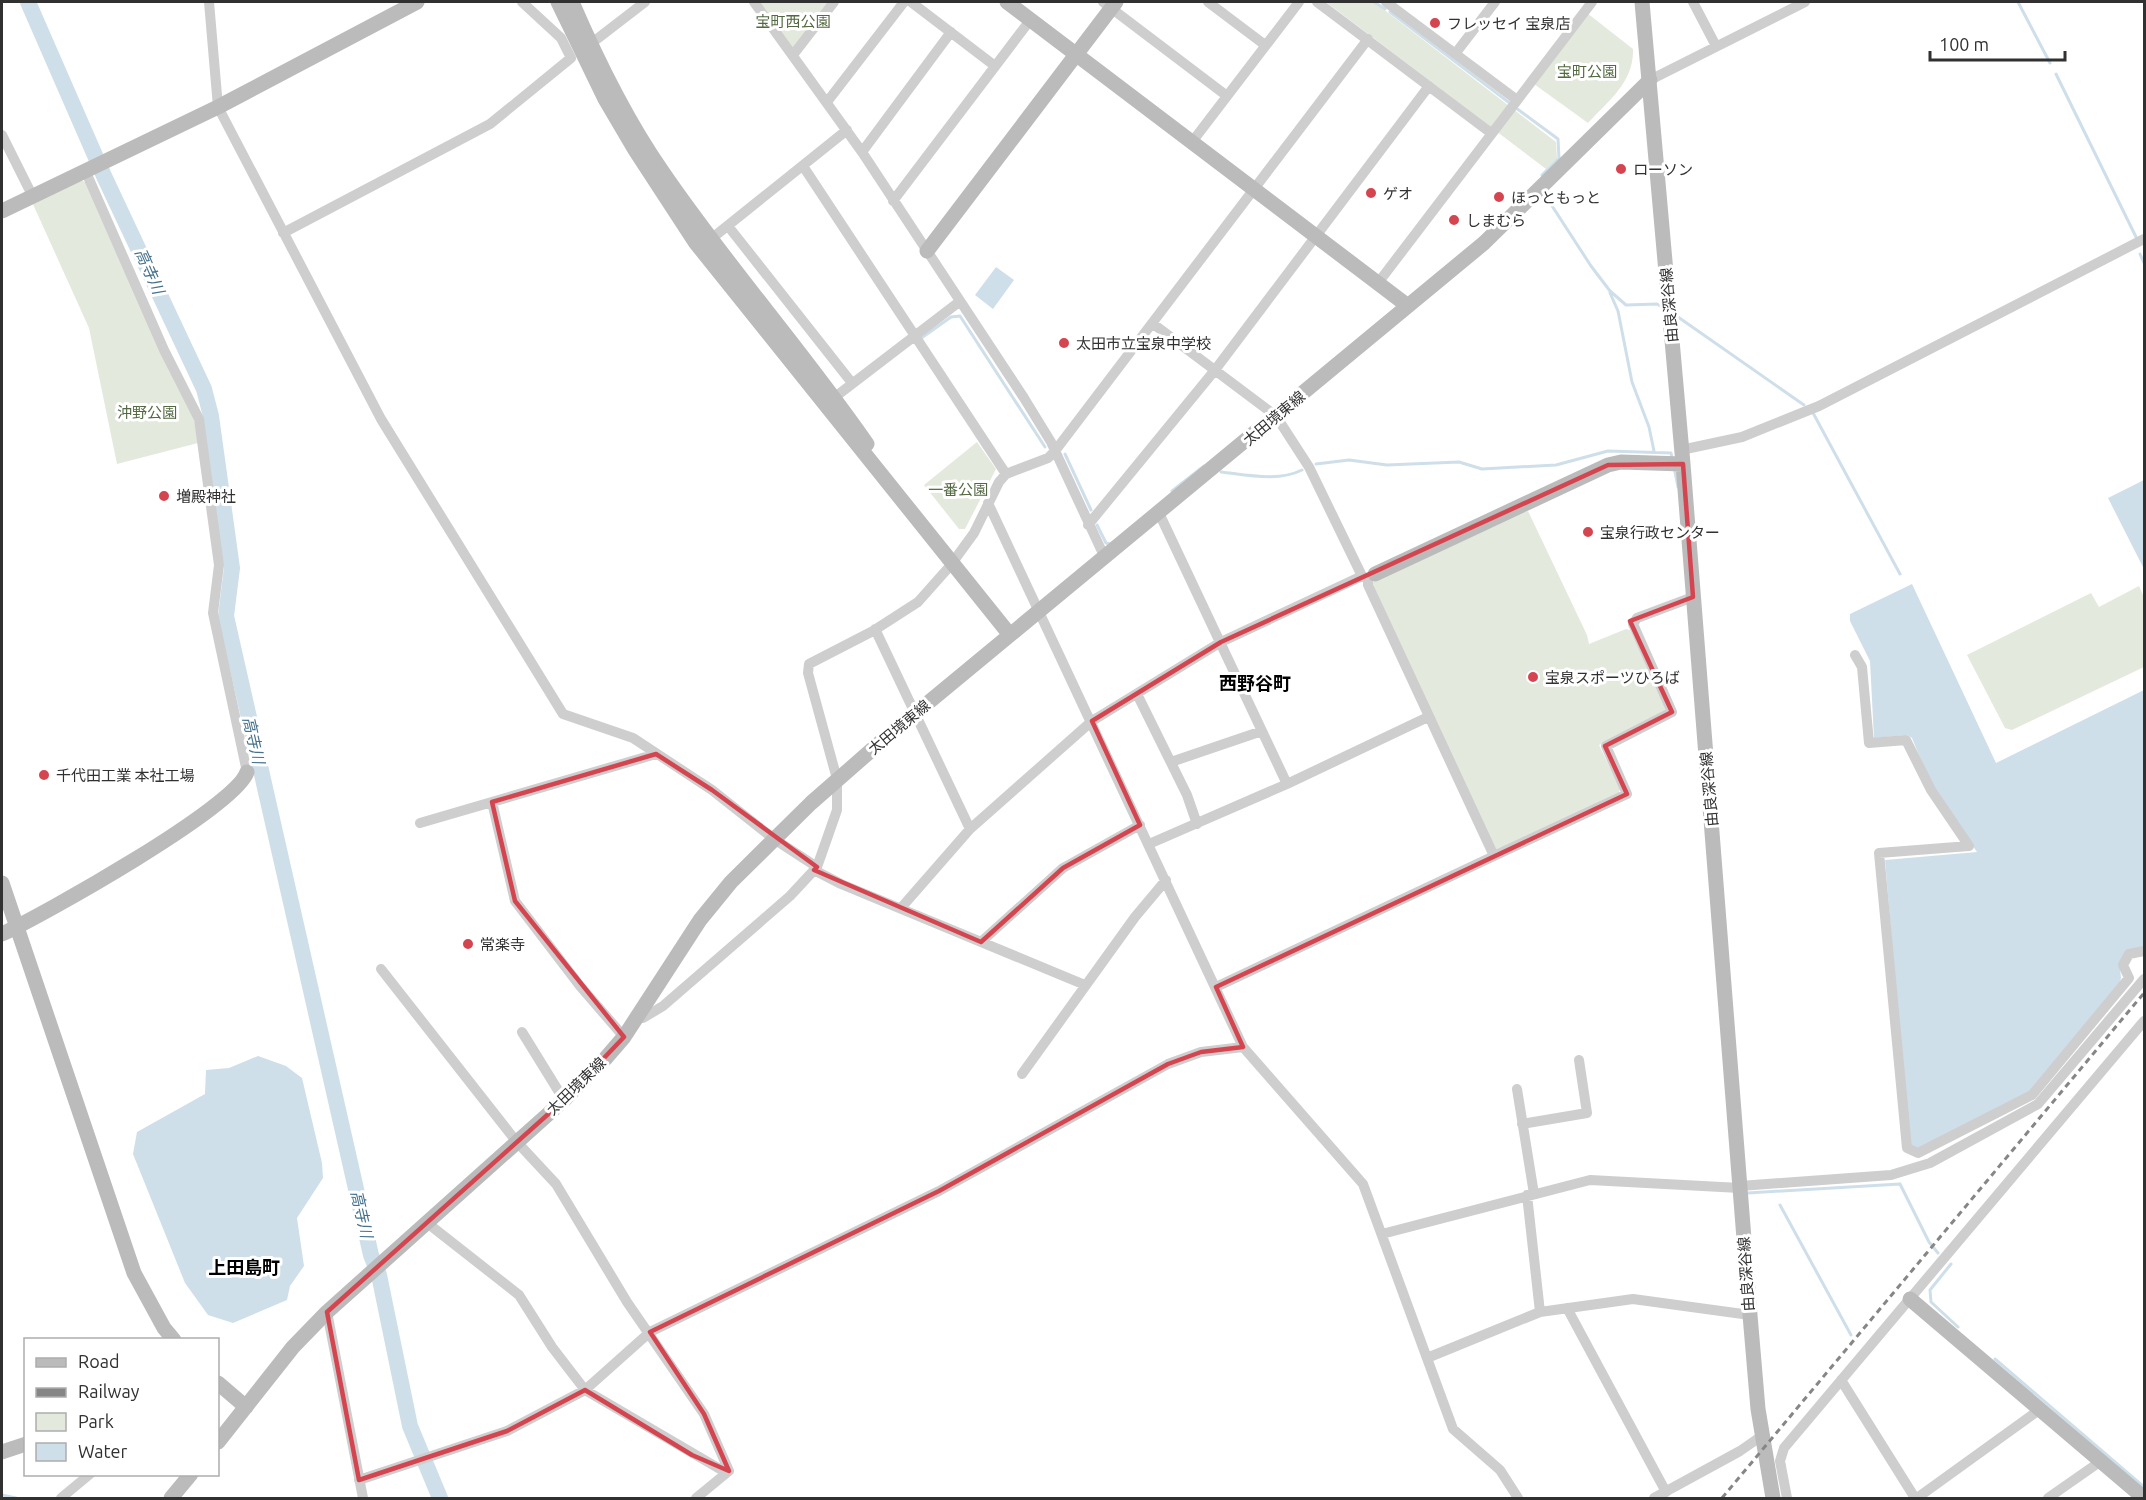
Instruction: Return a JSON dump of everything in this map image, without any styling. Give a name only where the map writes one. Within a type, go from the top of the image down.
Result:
[{"type":"street","points":[[209,2],[218,107],[381,419],[563,714],[633,738],[712,790],[774,839],[841,884],[1085,984]]},
{"type":"street","points":[[2,211],[218,107],[417,2]]},
{"type":"street","points":[[283,233],[490,124],[571,58],[561,38],[522,2]]},
{"type":"street","points":[[558,2],[605,99],[695,242],[1010,635]]},
{"type":"street","points":[[572,2],[627,115],[660,169],[711,239],[835,397],[949,559]]},
{"type":"street","points":[[597,39],[645,2]]},
{"type":"street","points":[[793,55],[834,2]]},
{"type":"street","points":[[827,102],[904,2]]},
{"type":"street","points":[[911,2],[995,66]]},
{"type":"street","points":[[1007,2],[1408,306]]},
{"type":"street","points":[[1208,2],[1266,45]]},
{"type":"street","points":[[1192,142],[1299,2]]},
{"type":"street","points":[[1317,2],[1491,133]]},
{"type":"street","points":[[1455,54],[1495,2]]},
{"type":"street","points":[[1378,283],[1592,2]]},
{"type":"street","name":"由良深谷線","points":[[1642,2],[1682,457],[1749,1315],[1758,1410],[1773,1498]]},
{"type":"street","points":[[1693,2],[1716,46]]},
{"type":"street","points":[[1650,80],[1805,2]]},
{"type":"street","points":[[758,3],[862,152],[1024,398],[1055,451],[1105,558]]},
{"type":"street","points":[[1392,3],[1516,100]]},
{"type":"street","points":[[927,251],[1076,54],[1110,4],[1227,96]]},
{"type":"street","points":[[893,201],[1031,19]]},
{"type":"street","points":[[862,152],[951,32]]},
{"type":"street","points":[[635,1018],[643,1018],[663,1006],[790,896],[816,868],[837,810],[837,779],[808,664],[918,602],[949,559],[974,532],[1006,474],[1048,458],[1055,451],[1368,39]]},
{"type":"street","name":"太田境東線","points":[[219,1441],[293,1347],[327,1312],[564,1100],[624,1037],[700,920],[731,882],[837,779],[915,712],[1105,558],[1484,243],[1650,80]]},
{"type":"street","points":[[1088,525],[1215,370],[1429,86]]},
{"type":"street","points":[[711,239],[847,130]]},
{"type":"street","points":[[2,135],[32,195]]},
{"type":"street","points":[[803,166],[1006,474]]},
{"type":"street","points":[[2,934],[105,879],[188,825],[239,787],[247,772],[213,613],[219,565],[199,419],[164,350],[88,168]]},
{"type":"street","points":[[728,226],[852,383]]},
{"type":"street","points":[[901,909],[970,829],[1092,721],[1221,642],[1608,465],[1682,457],[1742,437],[1818,406],[2144,241]]},
{"type":"street","points":[[835,397],[959,302]]},
{"type":"street","points":[[1152,323],[1276,416],[1309,467],[1368,576],[1368,585],[1494,856]]},
{"type":"street","points":[[988,503],[1244,1047],[1363,1185],[1453,1430],[1500,1470],[1518,1498]]},
{"type":"street","points":[[1159,513],[1287,784]]},
{"type":"street","points":[[1216,987],[1627,794],[1606,746],[1672,712],[1633,624],[1637,618],[1693,597]]},
{"type":"street","points":[[875,628],[970,829]]},
{"type":"street","points":[[1854,656],[1862,667],[1869,743],[1906,740],[1931,790],[1969,846],[1879,853],[1907,1148],[1918,1153],[2032,1095],[2129,978],[2123,965],[2129,954],[2145,951]]},
{"type":"street","points":[[1137,694],[1187,795],[1197,824]]},
{"type":"street","points":[[1149,844],[1287,784],[1428,717]]},
{"type":"street","points":[[1171,762],[1262,731]]},
{"type":"street","points":[[420,823],[656,754]]},
{"type":"street","points":[[492,802],[515,901],[580,986],[624,1037]]},
{"type":"street","points":[[981,942],[1063,868],[1140,825]]},
{"type":"street","points":[[1022,1074],[1085,984],[1166,880]]},
{"type":"street","points":[[2,883],[134,1273],[164,1328],[172,1338]]},
{"type":"street","points":[[381,969],[516,1142],[556,1184],[615,1283],[704,1414],[729,1470],[696,1498]]},
{"type":"street","points":[[1382,1234],[1590,1180],[1740,1187],[1903,1173],[1930,1163],[2038,1104],[2145,979]]},
{"type":"street","points":[[1786,1498],[1780,1461],[1785,1448],[2145,1021]]},
{"type":"street","points":[[522,1032],[564,1100]]},
{"type":"street","points":[[359,1480],[507,1431],[585,1390],[650,1332],[939,1191],[1168,1065],[1201,1052],[1244,1047]]},
{"type":"street","points":[[1522,1124],[1587,1113],[1579,1060]]},
{"type":"street","points":[[1517,1089],[1530,1194],[1540,1312]]},
{"type":"street","points":[[426,1222],[519,1295],[552,1347],[585,1390],[725,1472]]},
{"type":"street","points":[[1427,1358],[1540,1312],[1633,1299],[1749,1315]]},
{"type":"street","points":[[1910,1299],[2145,1498]]},
{"type":"street","points":[[1567,1308],[1666,1492]]},
{"type":"street","points":[[327,1312],[363,1498]]},
{"type":"street","points":[[1841,1380],[1916,1498],[2039,1410]]},
{"type":"street","points":[[219,1384],[246,1407]]},
{"type":"street","points":[[1654,1498],[1740,1451],[1763,1434]]},
{"type":"street","points":[[2,1452],[24,1445]]},
{"type":"street","points":[[2048,1498],[2101,1461]]},
{"type":"street","points":[[61,1498],[88,1476]]},
{"type":"street","points":[[171,1498],[189,1476]]},
{"type":"highlighted area","points":[[1683,464],[1693,597],[1630,621],[1672,712],[1605,746],[1627,794],[1216,987],[1243,1047],[1201,1052],[1168,1064],[939,1191],[650,1332],[704,1414],[729,1471],[692,1455],[585,1390],[507,1431],[359,1480],[327,1312],[564,1100],[624,1037],[515,901],[492,802],[656,754],[712,790],[817,867],[814,870],[981,942],[1063,868],[1140,825],[1092,721],[1221,642],[1608,465]]},
{"type":"green space","name":"宝町西公園","points":[[762,2],[834,2],[793,55],[758,7]]},
{"type":"green space","points":[[1326,2],[1374,2],[1556,142],[1557,158],[1546,169]]},
{"type":"green space","name":"宝町公園","points":[[1587,13],[1633,49],[1632,61],[1625,81],[1588,123],[1534,84]]},
{"type":"green space","name":"沖野公園","points":[[79,180],[86,182],[194,418],[198,443],[117,464],[89,328],[32,202]]},
{"type":"green space","name":"一番公園","points":[[977,442],[996,469],[965,529],[959,529],[924,485]]},
{"type":"green space","name":"宝泉スポーツひろば","points":[[1528,511],[1587,635],[1589,644],[1626,629],[1630,630],[1667,710],[1665,714],[1599,745],[1620,788],[1619,793],[1498,850],[1494,849],[1372,582]]},
{"type":"green space","points":[[2139,586],[2144,597],[2144,667],[2012,730],[2005,728],[1967,655],[2091,593],[2099,607]]},
{"type":"water","points":[[996,267],[1014,280],[993,309],[975,295]]},
{"type":"water","points":[[2144,480],[2144,569],[2108,498]]},
{"type":"water","points":[[1912,584],[1996,763],[2144,690],[2144,948],[2120,968],[2121,978],[2118,989],[2030,1093],[1919,1151],[1909,1146],[1885,860],[1977,852],[1934,792],[1912,738],[1907,735],[1874,738],[1870,661],[1850,621],[1850,614]]},
{"type":"water","points":[[258,1056],[286,1066],[302,1078],[322,1163],[323,1178],[297,1218],[304,1266],[290,1286],[287,1300],[233,1323],[208,1315],[185,1283],[133,1154],[137,1132],[205,1094],[206,1070],[229,1068]]},
{"type":"waterway","name":"高寺川","points":[[28,2],[104,176],[204,389],[211,416],[232,568],[226,616],[371,1255],[379,1275],[410,1426],[440,1498]]},
{"type":"waterway","points":[[1374,2],[1385,9]]},
{"type":"waterway","points":[[2018,2],[2050,63]]},
{"type":"waterway","points":[[1390,12],[1511,104]]},
{"type":"waterway","points":[[2056,74],[2137,239]]},
{"type":"waterway","points":[[1516,108],[1558,139],[1559,158],[1542,175]]},
{"type":"waterway","points":[[1543,192],[1610,291],[1626,305],[1657,304],[1662,307]]},
{"type":"waterway","points":[[2140,254],[2144,263]]},
{"type":"waterway","points":[[1610,293],[1618,311],[1632,382],[1649,427],[1654,451]]},
{"type":"waterway","points":[[920,339],[951,317],[960,316],[1045,447]]},
{"type":"waterway","points":[[1678,317],[1804,405]]},
{"type":"waterway","points":[[1812,411],[1900,574]]},
{"type":"waterway","points":[[1316,464],[1349,460],[1387,465],[1459,462],[1482,469],[1556,465],[1608,451],[1671,453],[1672,458]]},
{"type":"waterway","points":[[1065,454],[1091,510]]},
{"type":"waterway","points":[[1172,491],[1204,466]]},
{"type":"waterway","points":[[1674,467],[1678,487]]},
{"type":"waterway","points":[[1221,472],[1273,477],[1302,470]]},
{"type":"waterway","points":[[1097,525],[1106,543],[1110,544]]},
{"type":"waterway","points":[[1900,1184],[1929,1242],[1938,1253]]},
{"type":"waterway","points":[[1748,1193],[1900,1184]]},
{"type":"waterway","points":[[1780,1205],[1851,1335]]},
{"type":"waterway","points":[[1951,1264],[1930,1290],[1931,1302],[1958,1327]]},
{"type":"waterway","points":[[1995,1359],[2144,1487]]},
{"type":"waterway","points":[[2,1495],[16,1498]]},
{"type":"railway","points":[[1722,1498],[2144,993]]},
{"type":"place","name":"フレッセイ 宝泉店","points":[[1435,23]]},
{"type":"place","name":"ローソン","points":[[1621,169]]},
{"type":"place","name":"ゲオ","points":[[1371,193]]},
{"type":"place","name":"ほっともっと","points":[[1499,197]]},
{"type":"place","name":"しまむら","points":[[1454,220]]},
{"type":"place","name":"太田市立宝泉中学校","points":[[1064,343]]},
{"type":"place","name":"増殿神社","points":[[164,496]]},
{"type":"place","name":"宝泉行政センター","points":[[1588,532]]},
{"type":"place","name":"宝泉スポーツひろば","points":[[1533,677]]},
{"type":"place","name":"千代田工業 本社工場","points":[[44,775]]},
{"type":"place","name":"常楽寺","points":[[468,944]]},
{"type":"district","name":"西野谷町","points":[[1255,683]]},
{"type":"district","name":"上田島町","points":[[244,1267]]}]
